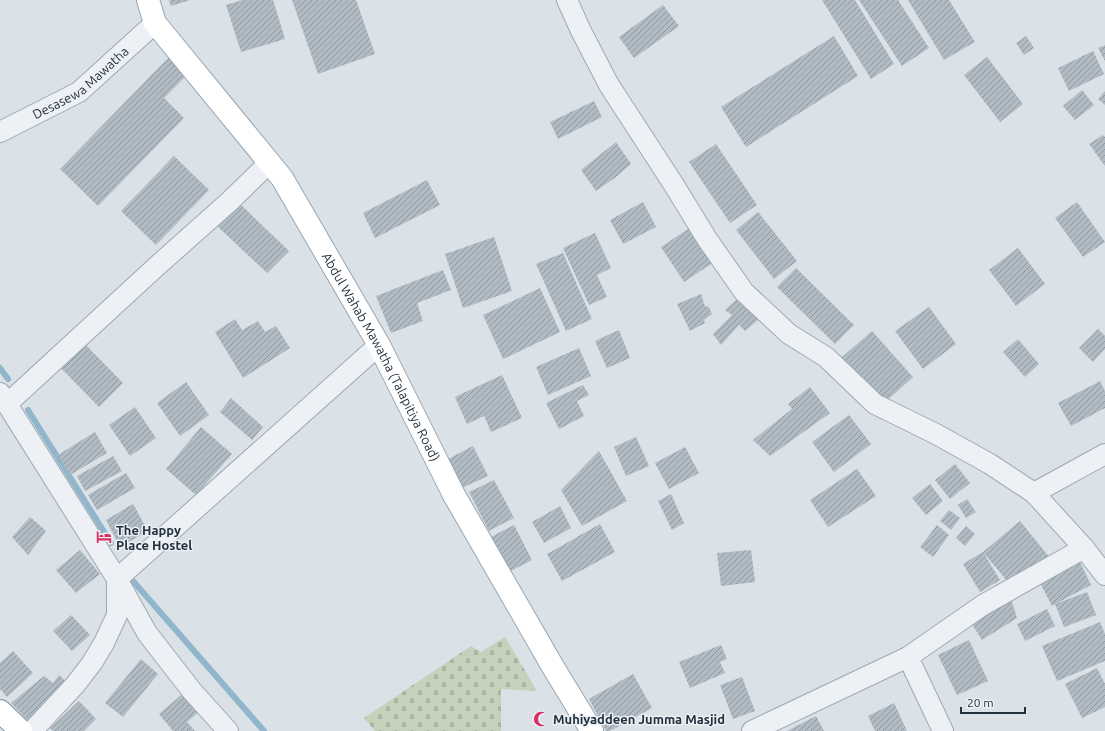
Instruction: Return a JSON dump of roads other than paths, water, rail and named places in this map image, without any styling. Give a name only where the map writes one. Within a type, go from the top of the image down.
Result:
[{"type":"main road","name":"Abdul Wahab Mawatha (Talapitiya Road)","points":[[148,0],[155,23],[282,178],[379,345],[454,495],[552,667],[592,731]]},
{"type":"main road","points":[[0,711],[21,731]]},
{"type":"street","points":[[567,0],[609,85],[674,184],[706,239],[744,292],[789,334],[826,357],[875,404],[936,434],[990,464],[1034,493],[1084,548],[1105,575]]},
{"type":"street","name":"Desasewa Mawatha","points":[[0,132],[79,92],[155,23]]},
{"type":"street","points":[[228,731],[192,691],[147,633],[117,579],[3,398],[157,266],[230,201],[270,162]]},
{"type":"street","points":[[32,731],[75,685],[92,663],[104,643],[117,615],[117,579],[379,345]]},
{"type":"street","points":[[1034,493],[1105,454]]},
{"type":"street","points":[[752,731],[908,657],[983,605],[1084,548]]},
{"type":"street","points":[[908,657],[943,731]]},
{"type":"waterway","points":[[0,368],[8,379]]},
{"type":"waterway","points":[[28,410],[111,543]]},
{"type":"waterway","points":[[133,581],[264,731]]},
{"type":"place","name":"The Happy Place Hostel","points":[[104,537]]},
{"type":"place","name":"Muhiyaddeen Jumma Masjid","points":[[541,719]]}]
